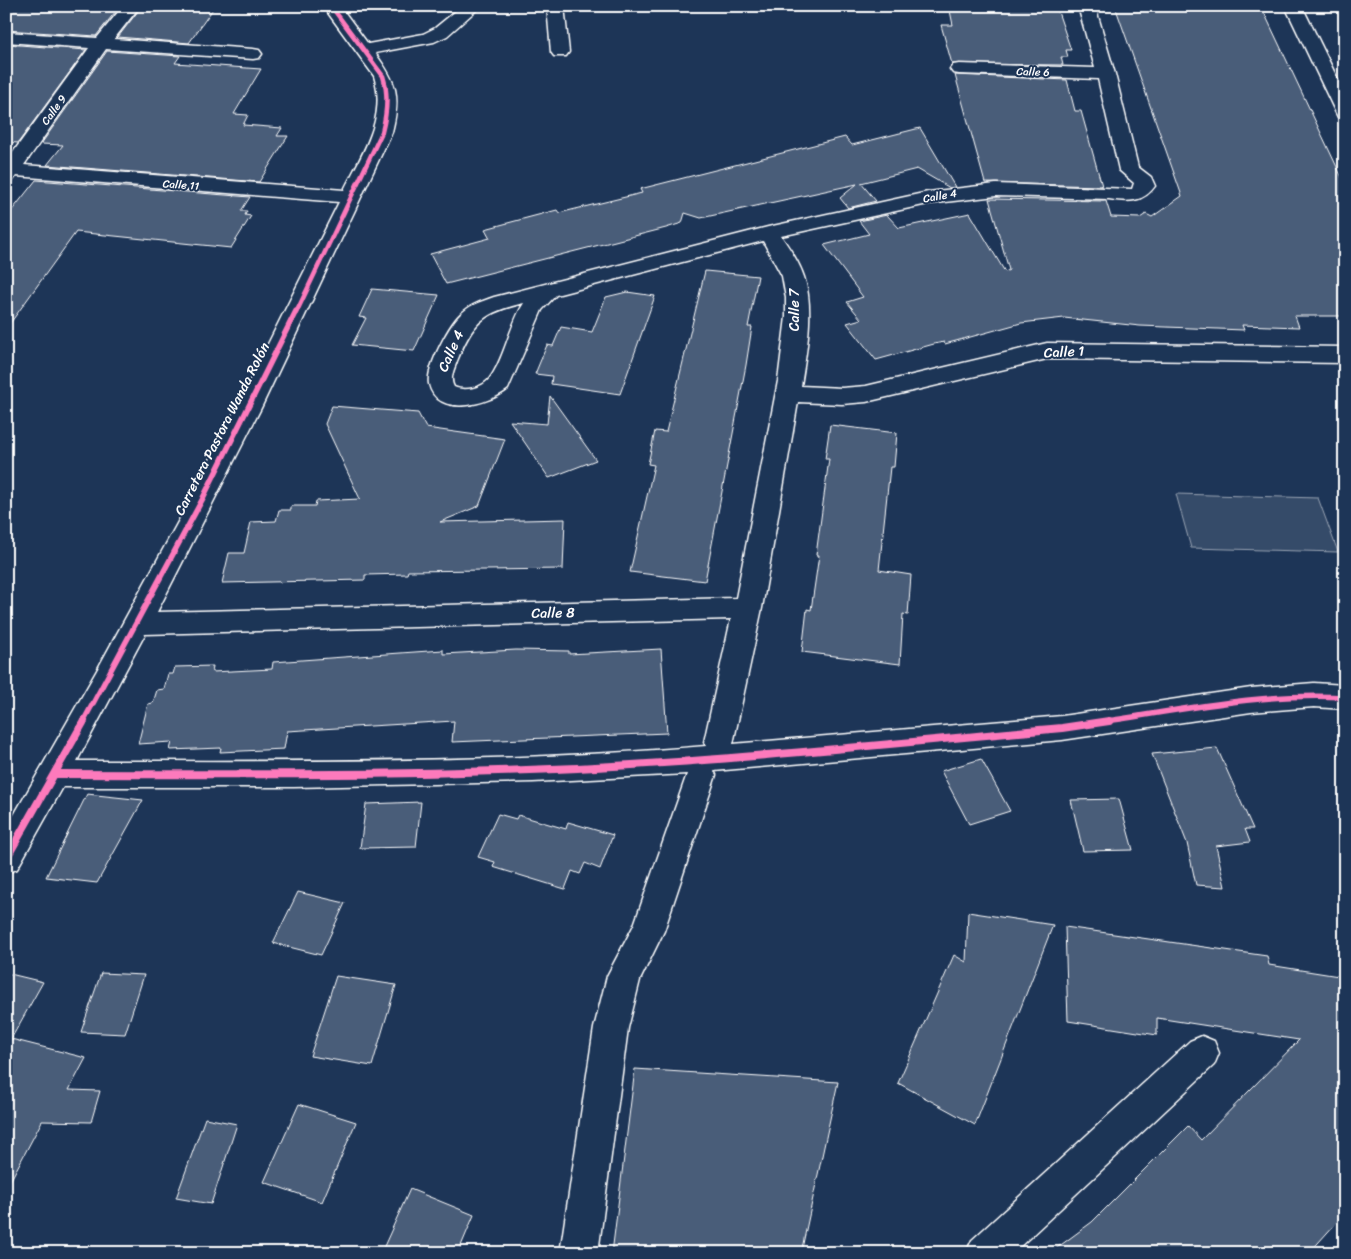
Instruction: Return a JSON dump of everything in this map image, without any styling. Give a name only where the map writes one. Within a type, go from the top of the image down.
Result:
[{"type":"street","name":"Calle 9","points":[[8,173],[102,43],[132,6]]},
{"type":"street","name":"Carretera Pastora Wanda Rolón","points":[[6,859],[138,623],[352,197],[382,132],[388,103],[388,88],[383,76],[331,6]]},
{"type":"street","points":[[364,50],[428,38],[441,32],[473,6]]},
{"type":"street","points":[[555,6],[560,52]]},
{"type":"street","name":"Calle 4","points":[[548,290],[532,307],[500,383],[495,389],[487,394],[467,398],[448,394],[442,388],[439,382],[440,375],[464,324],[474,314],[489,307],[548,290],[768,233],[958,192],[996,190],[1049,191],[1109,193],[1126,196],[1139,193],[1145,186],[1144,181],[1129,170],[1106,74],[1086,6]]},
{"type":"street","points":[[1292,6],[1345,112]]},
{"type":"street","points":[[6,37],[254,54]]},
{"type":"street","name":"Calle 6","points":[[959,69],[1106,74]]},
{"type":"street","name":"Calle 11","points":[[8,173],[352,197]]},
{"type":"street","name":"Calle 7","points":[[768,233],[784,259],[795,283],[797,316],[788,392]]},
{"type":"street","name":"Calle 1","points":[[788,392],[842,396],[866,394],[1047,351],[1345,355]]},
{"type":"street","points":[[718,742],[748,608],[788,392]]},
{"type":"street","name":"Calle 8","points":[[138,623],[748,608]]},
{"type":"street","points":[[55,774],[304,774],[533,769],[664,763],[1062,728],[1250,700],[1314,695],[1345,697]]},
{"type":"street","points":[[580,1253],[611,1028],[624,976],[648,931],[701,775]]},
{"type":"street","points":[[985,1253],[1202,1053]]},
{"type":"shaded area","points":[[1176,494],[1318,498],[1338,552],[1191,548]]},
{"type":"building","points":[[6,6],[120,6],[96,36],[6,30]]},
{"type":"building","points":[[142,6],[215,6],[189,43],[118,37]]},
{"type":"building","points":[[949,6],[1056,6],[1071,50],[1066,50],[1068,57],[1061,57],[1063,65],[952,64],[941,25],[953,25]]},
{"type":"building","points":[[1115,6],[1261,6],[1345,184],[1345,316],[1295,316],[1299,327],[1242,325],[1244,330],[1140,326],[1064,318],[1021,323],[945,344],[944,342],[934,344],[876,360],[847,323],[861,319],[847,302],[863,297],[824,245],[869,234],[859,221],[887,215],[899,228],[970,213],[1005,272],[1009,270],[989,199],[1106,201],[1111,217],[1140,218],[1146,214],[1152,217],[1182,196]]},
{"type":"building","points":[[6,44],[86,50],[18,143],[6,142]]},
{"type":"building","points":[[107,51],[180,56],[175,63],[261,69],[234,114],[248,115],[243,125],[282,128],[277,136],[288,136],[259,182],[47,165],[63,145],[41,144]]},
{"type":"building","points":[[955,75],[1067,80],[1075,111],[1081,111],[1102,186],[985,183]]},
{"type":"building","points":[[920,128],[955,187],[950,188],[917,169],[861,183],[876,201],[848,208],[840,198],[857,184],[701,218],[685,213],[682,223],[666,228],[446,284],[430,254],[490,238],[485,229],[557,210],[559,213],[642,193],[640,189],[845,137],[852,145]]},
{"type":"building","points":[[36,180],[250,197],[241,211],[247,211],[245,215],[251,216],[231,248],[76,232],[6,329],[6,218]]},
{"type":"building","points":[[705,271],[758,276],[748,327],[752,327],[746,365],[705,581],[630,572],[654,465],[648,464],[655,431],[666,432]]},
{"type":"building","points":[[372,289],[439,295],[414,351],[352,345],[366,318],[359,317]]},
{"type":"building","points":[[627,292],[655,296],[620,394],[551,384],[552,376],[535,374],[547,345],[553,346],[561,327],[592,332],[606,297]]},
{"type":"building","points":[[550,396],[596,460],[549,478],[510,421],[547,424]]},
{"type":"building","points":[[332,406],[418,413],[426,428],[505,439],[479,506],[440,522],[565,519],[563,569],[408,571],[407,574],[365,575],[365,580],[222,583],[229,553],[244,553],[251,522],[276,521],[279,510],[291,510],[291,506],[315,506],[316,501],[360,499],[325,424]]},
{"type":"building","points":[[830,425],[897,433],[894,467],[890,467],[879,570],[911,575],[908,615],[903,614],[900,664],[802,652],[807,609],[811,610],[819,555],[816,555],[829,459],[825,459]]},
{"type":"building","points":[[661,649],[667,733],[452,742],[454,721],[287,731],[284,749],[220,752],[221,748],[170,750],[172,742],[138,744],[148,704],[153,703],[157,690],[164,689],[168,674],[173,674],[175,667],[213,666],[212,672],[272,669],[273,662],[443,650],[443,654],[516,650],[569,651],[569,654]]},
{"type":"building","points":[[1217,748],[1253,829],[1245,829],[1250,842],[1216,846],[1225,887],[1196,885],[1187,843],[1152,754]]},
{"type":"building","points":[[981,759],[1010,811],[969,824],[941,771]]},
{"type":"building","points":[[87,794],[143,800],[97,883],[46,877]]},
{"type":"building","points":[[1119,799],[1133,850],[1083,851],[1071,800]]},
{"type":"building","points":[[421,802],[416,847],[360,848],[366,804]]},
{"type":"building","points":[[498,814],[516,819],[518,815],[566,829],[568,822],[613,835],[600,869],[585,863],[580,874],[572,871],[565,889],[493,867],[495,862],[478,857]]},
{"type":"building","points":[[298,892],[345,903],[321,955],[273,943]]},
{"type":"building","points":[[968,912],[1053,925],[975,1125],[898,1083],[954,955],[966,962]]},
{"type":"building","points":[[1065,927],[1267,956],[1269,965],[1345,977],[1345,1213],[1309,1253],[1050,1253],[1092,1222],[1188,1126],[1201,1140],[1299,1040],[1157,1018],[1157,1035],[1068,1021]]},
{"type":"building","points":[[6,973],[43,982],[11,1039],[86,1058],[69,1090],[100,1091],[91,1122],[42,1121],[6,1189]]},
{"type":"building","points":[[101,973],[144,975],[125,1034],[81,1032]]},
{"type":"building","points":[[336,976],[396,985],[372,1066],[310,1056]]},
{"type":"building","points":[[635,1069],[838,1082],[801,1253],[612,1253]]},
{"type":"building","points":[[299,1104],[356,1122],[322,1202],[264,1182]]},
{"type":"building","points":[[205,1118],[237,1124],[211,1204],[176,1198]]},
{"type":"building","points":[[410,1189],[474,1215],[458,1253],[381,1253]]},
{"type":"cycle path","points":[[6,859],[106,681],[202,500],[294,317],[382,132],[387,104],[387,90],[383,76],[331,6]]},
{"type":"cycle path","points":[[55,774],[294,774],[533,769],[663,763],[1062,728],[1251,700],[1314,695],[1345,697]]}]
